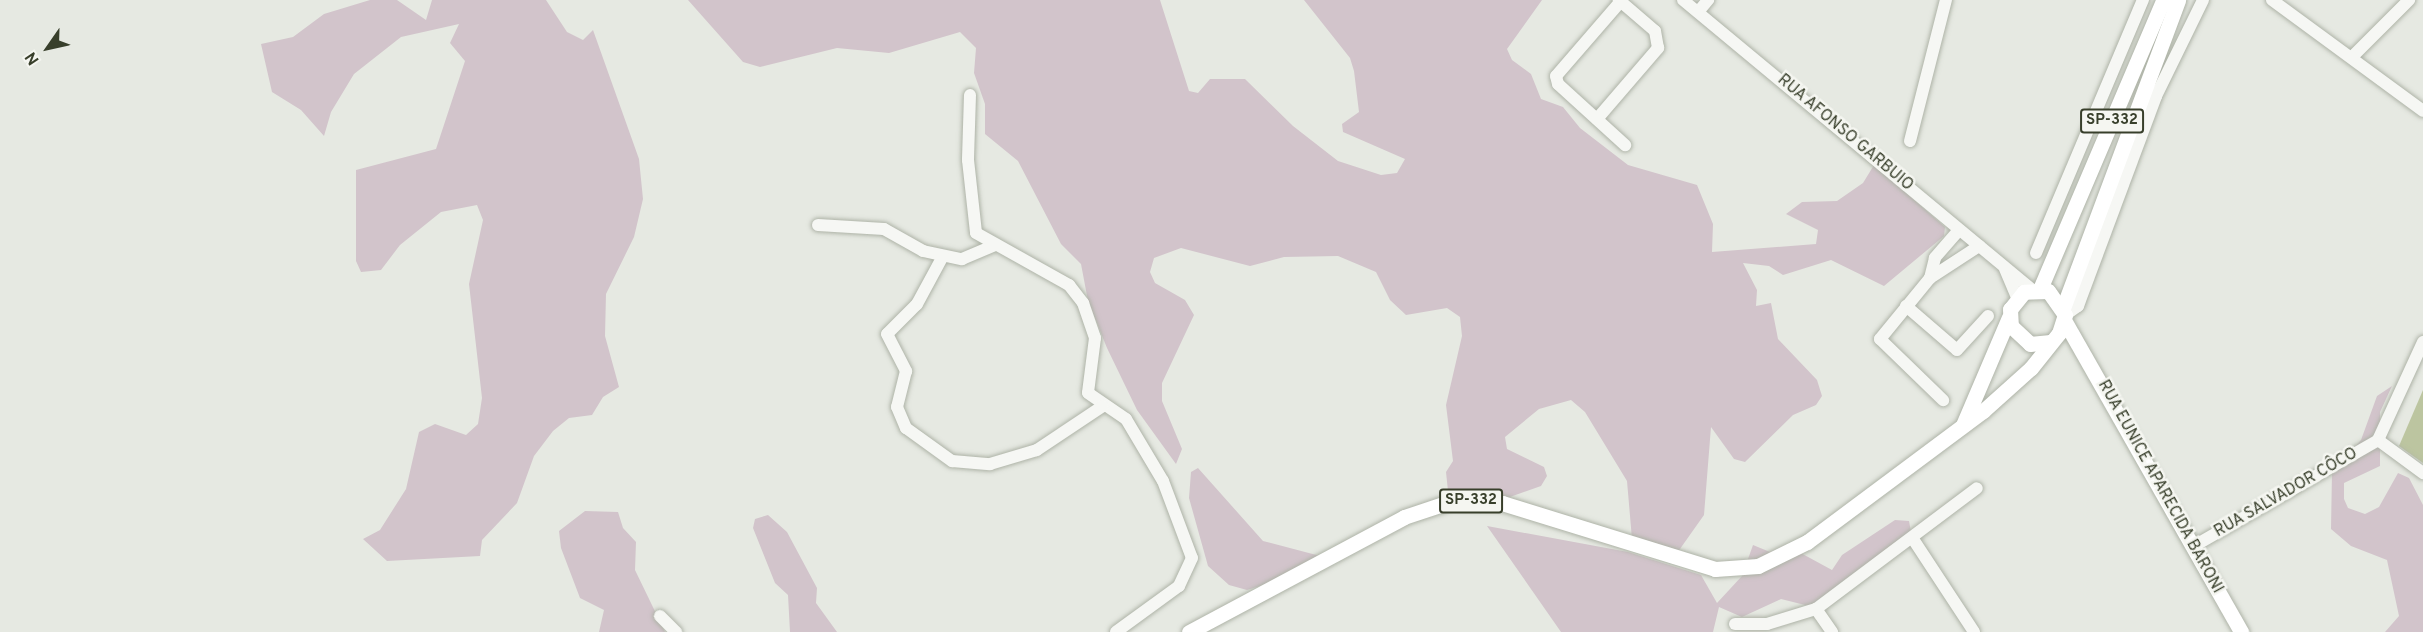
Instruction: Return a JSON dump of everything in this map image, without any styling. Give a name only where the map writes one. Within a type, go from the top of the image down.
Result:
[{"type":"main road","name":"SP-332","points":[[2036,289],[2163,0]]},
{"type":"main road","name":"SP-332","points":[[1189,632],[1404,517],[1449,502],[1502,503],[1715,570],[1758,566],[1807,543],[2017,382],[2060,324],[2178,0]]},
{"type":"main road","points":[[2036,289],[2054,295],[2060,324],[2022,340],[2009,317],[2017,297],[2036,289]]},
{"type":"main road","name":"SP-332","points":[[1961,427],[2009,317]]},
{"type":"main road","name":"RUA EUNICE APARECIDA BARONI","points":[[2060,324],[2078,342],[2241,632]]},
{"type":"street","name":"RUA AFONSO GARBUIO","points":[[1683,0],[2005,268],[2036,289]]},
{"type":"street","points":[[1698,12],[1707,0]]},
{"type":"street","points":[[1910,141],[1946,0]]},
{"type":"street","points":[[2036,253],[2143,0]]},
{"type":"street","points":[[2060,324],[2078,306],[2156,96],[2203,0]]},
{"type":"street","points":[[2272,0],[2423,111]]},
{"type":"street","points":[[2352,57],[2409,0]]},
{"type":"street","points":[[1597,119],[1658,48],[1655,31],[1620,1],[1556,76],[1558,84],[1625,145]]},
{"type":"street","points":[[970,96],[971,222],[976,233],[1068,285],[1083,303],[1095,338],[1087,388],[1102,406],[1126,419],[1163,481],[1192,558],[1179,586],[1116,632]]},
{"type":"street","points":[[818,225],[884,229],[923,251],[962,259],[996,245]]},
{"type":"street","points":[[1930,278],[1935,258],[1959,230]]},
{"type":"street","points":[[1943,400],[1882,347],[1882,333],[1930,278],[1979,246]]},
{"type":"street","points":[[943,256],[917,304],[887,334],[906,371],[897,407],[906,428],[952,461],[990,464],[1037,450],[1102,406]]},
{"type":"street","name":"RUA AFONSO GARBUIO","points":[[2005,268],[2017,297]]},
{"type":"street","points":[[1906,306],[1957,350],[1988,316]]},
{"type":"street","points":[[2423,342],[2378,440],[2423,473]]},
{"type":"street","name":"RUA SALVADOR CÔCO","points":[[2194,546],[2378,440]]},
{"type":"street","points":[[1735,624],[1767,624],[1816,609],[1913,539],[1977,488]]},
{"type":"street","points":[[1913,539],[1974,632]]},
{"type":"street","points":[[1816,609],[1832,632]]},
{"type":"street","points":[[660,616],[676,632]]},
{"type":"shaded area","points":[[370,0],[397,0],[426,20],[432,0],[546,0],[567,32],[583,40],[593,30],[639,159],[643,199],[634,237],[606,294],[605,336],[619,387],[603,397],[592,415],[569,418],[553,431],[534,456],[517,503],[482,540],[480,556],[387,561],[363,539],[380,530],[406,489],[419,432],[435,424],[466,435],[478,424],[482,398],[469,284],[483,220],[477,205],[441,212],[400,245],[381,270],[361,272],[356,261],[356,170],[436,149],[465,61],[450,43],[459,24],[401,37],[354,74],[331,112],[324,136],[301,110],[272,92],[261,44],[293,37],[324,14]]},
{"type":"shaded area","points":[[688,0],[1160,0],[1189,91],[1198,93],[1210,79],[1245,79],[1293,126],[1338,161],[1381,175],[1397,173],[1405,159],[1343,132],[1342,124],[1359,112],[1354,71],[1350,58],[1304,0],[1542,0],[1507,49],[1512,60],[1531,74],[1541,99],[1563,107],[1580,128],[1628,165],[1697,185],[1713,224],[1712,252],[1816,244],[1818,230],[1786,214],[1802,202],[1837,201],[1863,183],[1874,165],[1945,227],[1944,236],[1884,286],[1831,260],[1783,275],[1769,266],[1743,263],[1757,290],[1756,306],[1771,303],[1778,339],[1817,380],[1822,396],[1816,405],[1793,415],[1745,462],[1734,459],[1711,427],[1704,515],[1675,556],[1632,539],[1627,481],[1585,412],[1571,400],[1539,409],[1505,437],[1507,449],[1544,467],[1547,476],[1541,486],[1507,498],[1448,491],[1446,472],[1453,461],[1446,405],[1462,336],[1460,317],[1447,308],[1406,315],[1390,300],[1376,272],[1338,256],[1284,257],[1250,266],[1181,248],[1154,258],[1150,272],[1155,283],[1185,300],[1194,315],[1162,383],[1162,401],[1182,449],[1176,464],[1137,410],[1107,348],[1088,301],[1081,264],[1061,244],[1018,161],[985,134],[985,104],[974,73],[976,48],[960,32],[889,53],[837,48],[760,67],[743,62]]},
{"type":"shaded area","points":[[2392,386],[2380,412],[2380,466],[2344,483],[2344,499],[2348,508],[2365,514],[2379,507],[2398,473],[2409,478],[2423,505],[2423,632],[2385,632],[2399,616],[2387,560],[2351,546],[2331,529],[2332,472],[2361,440],[2377,396]]},
{"type":"shaded area","points":[[2423,390],[2423,463],[2399,446]]},
{"type":"shaded area","points":[[1198,468],[1263,541],[1324,557],[1301,573],[1247,590],[1229,585],[1208,566],[1189,498],[1191,472]]},
{"type":"shaded area","points":[[585,511],[618,512],[623,528],[636,542],[635,570],[665,632],[599,632],[604,610],[580,598],[561,548],[559,531]]},
{"type":"shaded area","points":[[768,515],[787,532],[817,588],[816,603],[837,632],[790,632],[788,595],[775,583],[753,528],[755,519]]},
{"type":"shaded area","points":[[1895,520],[1909,521],[1911,532],[1813,607],[1781,599],[1742,617],[1719,607],[1713,632],[1561,632],[1487,526],[1628,552],[1701,575],[1717,603],[1742,576],[1753,545],[1770,552],[1786,545],[1832,570],[1842,555]]}]
